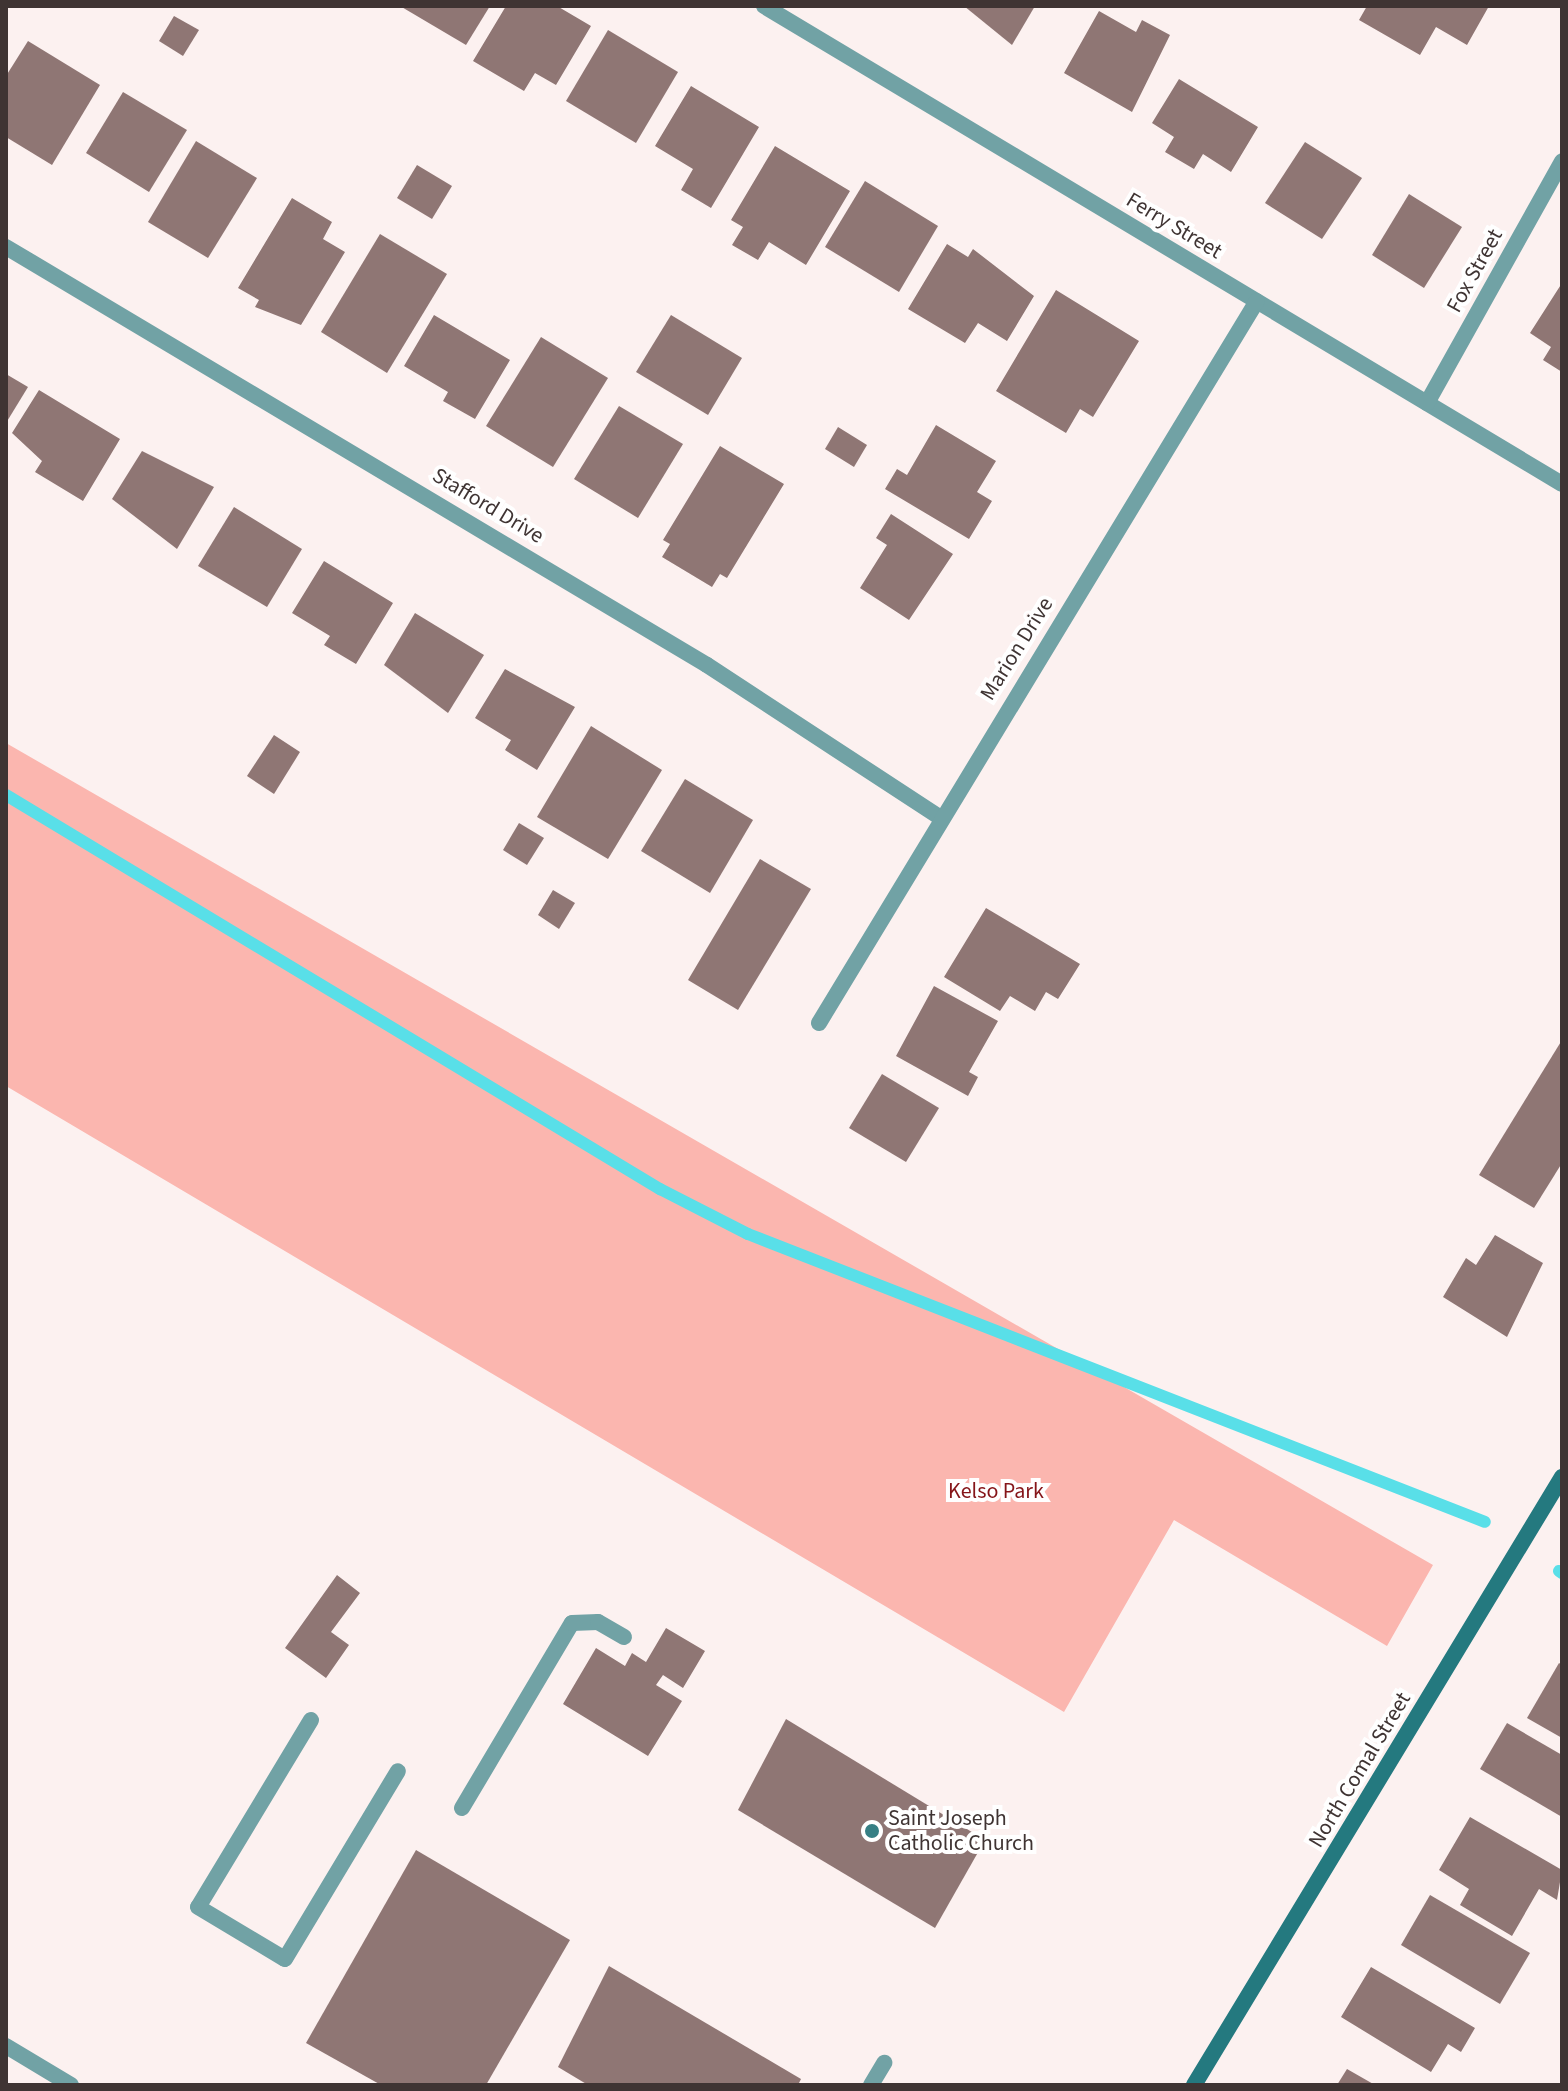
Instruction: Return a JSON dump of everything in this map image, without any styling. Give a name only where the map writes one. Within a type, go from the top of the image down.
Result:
[{"type":"street","name":"Ferry Street","points":[[764,6],[1562,484]]},
{"type":"street","name":"Fox Street","points":[[1427,403],[1562,161]]},
{"type":"street","name":"Stafford Drive","points":[[6,247],[707,665],[939,817]]},
{"type":"street","name":"Marion Drive","points":[[819,1023],[939,817],[1257,301]]},
{"type":"street","name":"North Comal Street","points":[[1194,2085],[1562,1477]]},
{"type":"street","points":[[462,1808],[572,1623],[598,1622],[624,1637]]},
{"type":"street","points":[[311,1720],[198,1907],[285,1959],[398,1771]]},
{"type":"street","points":[[6,2046],[71,2085]]},
{"type":"street","points":[[871,2085],[884,2063]]},
{"type":"green space","name":"Kelso Park","points":[[6,743],[1433,1565],[1387,1646],[1174,1520],[1064,1712],[6,1086]]},
{"type":"building","points":[[400,6],[490,6],[466,45]]},
{"type":"building","points":[[506,6],[557,6],[591,26],[556,85],[535,73],[524,91],[473,61]]},
{"type":"building","points":[[964,6],[1035,6],[1012,45]]},
{"type":"building","points":[[1367,6],[1489,6],[1467,45],[1436,27],[1420,55],[1359,20]]},
{"type":"building","points":[[1099,11],[1136,32],[1142,20],[1170,35],[1132,112],[1064,73]]},
{"type":"building","points":[[174,16],[199,30],[183,56],[159,41]]},
{"type":"building","points":[[608,30],[678,72],[636,143],[566,101]]},
{"type":"building","points":[[28,41],[100,85],[52,165],[6,137],[6,76]]},
{"type":"building","points":[[1179,79],[1258,127],[1231,172],[1203,154],[1194,169],[1165,152],[1174,137],[1152,123]]},
{"type":"building","points":[[691,86],[759,127],[711,208],[681,190],[693,169],[655,146]]},
{"type":"building","points":[[123,92],[187,130],[149,192],[86,153]]},
{"type":"building","points":[[196,141],[257,178],[208,258],[148,222]]},
{"type":"building","points":[[1305,142],[1362,178],[1322,239],[1265,203]]},
{"type":"building","points":[[775,146],[850,191],[806,265],[769,242],[758,260],[732,245],[743,227],[731,220]]},
{"type":"building","points":[[417,165],[452,186],[432,219],[397,198]]},
{"type":"building","points":[[865,181],[938,226],[899,292],[825,247]]},
{"type":"building","points":[[1409,194],[1462,227],[1424,288],[1372,255]]},
{"type":"building","points":[[292,198],[332,222],[323,239],[345,252],[301,325],[255,307],[259,300],[238,288]]},
{"type":"building","points":[[380,234],[447,274],[387,373],[321,332]]},
{"type":"building","points":[[947,244],[968,257],[973,249],[1034,296],[1007,341],[978,323],[965,343],[908,309]]},
{"type":"building","points":[[1562,283],[1562,372],[1543,360],[1551,347],[1530,333]]},
{"type":"building","points":[[1056,290],[1139,341],[1093,417],[1080,409],[1066,433],[996,391]]},
{"type":"building","points":[[434,315],[510,360],[475,419],[443,401],[448,392],[404,366]]},
{"type":"building","points":[[671,315],[742,358],[708,415],[636,372]]},
{"type":"building","points":[[541,337],[608,378],[553,467],[486,426]]},
{"type":"building","points":[[6,374],[28,387],[6,423]]},
{"type":"building","points":[[39,390],[120,439],[83,501],[35,472],[42,461],[12,433]]},
{"type":"building","points":[[619,406],[683,444],[638,518],[574,479]]},
{"type":"building","points":[[936,425],[996,461],[977,492],[992,501],[969,539],[885,489],[897,469],[907,475]]},
{"type":"building","points":[[838,427],[867,445],[854,467],[825,449]]},
{"type":"building","points":[[720,446],[784,484],[727,578],[720,574],[712,587],[662,557],[670,544],[663,540]]},
{"type":"building","points":[[142,451],[214,487],[177,549],[112,499]]},
{"type":"building","points":[[234,507],[302,549],[267,607],[198,566]]},
{"type":"building","points":[[891,514],[953,554],[909,620],[860,588],[887,545],[876,538]]},
{"type":"building","points":[[324,561],[393,603],[356,664],[324,645],[330,636],[292,613]]},
{"type":"building","points":[[415,613],[484,655],[448,713],[384,665]]},
{"type":"building","points":[[505,669],[575,707],[537,770],[505,750],[511,740],[475,718]]},
{"type":"building","points":[[591,726],[662,770],[608,859],[537,817]]},
{"type":"building","points":[[274,735],[300,752],[274,794],[247,776]]},
{"type":"building","points":[[685,779],[753,820],[710,893],[641,851]]},
{"type":"building","points":[[519,823],[544,838],[527,865],[503,850]]},
{"type":"building","points":[[760,859],[811,889],[738,1010],[688,980]]},
{"type":"building","points":[[553,890],[575,903],[559,929],[538,915]]},
{"type":"building","points":[[986,908],[1080,964],[1058,999],[1046,992],[1035,1011],[1010,996],[1000,1011],[944,977]]},
{"type":"building","points":[[934,986],[998,1021],[969,1072],[978,1077],[968,1096],[896,1056]]},
{"type":"building","points":[[1562,1040],[1562,1163],[1534,1208],[1479,1175]]},
{"type":"building","points":[[882,1074],[939,1108],[906,1162],[849,1128]]},
{"type":"building","points":[[1495,1235],[1543,1263],[1507,1337],[1443,1297],[1466,1258],[1476,1265]]},
{"type":"building","points":[[337,1575],[360,1593],[331,1632],[349,1645],[326,1678],[285,1648]]},
{"type":"building","points":[[666,1628],[705,1651],[683,1688],[663,1675],[656,1685],[682,1701],[648,1756],[563,1704],[596,1648],[625,1666],[632,1653],[646,1662]]},
{"type":"building","points":[[1559,1663],[1562,1665],[1562,1738],[1527,1718]]},
{"type":"building","name":"Saint Joseph Catholic Church","points":[[786,1719],[985,1840],[935,1928],[738,1810]]},
{"type":"building","points":[[1507,1723],[1562,1755],[1562,1817],[1480,1769]]},
{"type":"building","points":[[1470,1817],[1562,1870],[1557,1900],[1539,1889],[1512,1936],[1460,1905],[1469,1889],[1439,1870]]},
{"type":"building","points":[[416,1850],[570,1940],[486,2085],[381,2085],[306,2043]]},
{"type":"building","points":[[1430,1895],[1530,1953],[1500,2004],[1401,1945]]},
{"type":"building","points":[[609,1966],[801,2079],[798,2085],[588,2085],[558,2067]]},
{"type":"building","points":[[1371,1967],[1475,2028],[1461,2052],[1448,2044],[1431,2072],[1341,2017]]},
{"type":"building","points":[[1347,2069],[1375,2085],[1337,2085]]},
{"type":"waterway","points":[[6,795],[660,1189],[748,1234],[1485,1522]]},
{"type":"place","name":"Saint Joseph Catholic Church","points":[[872,1831]]}]
